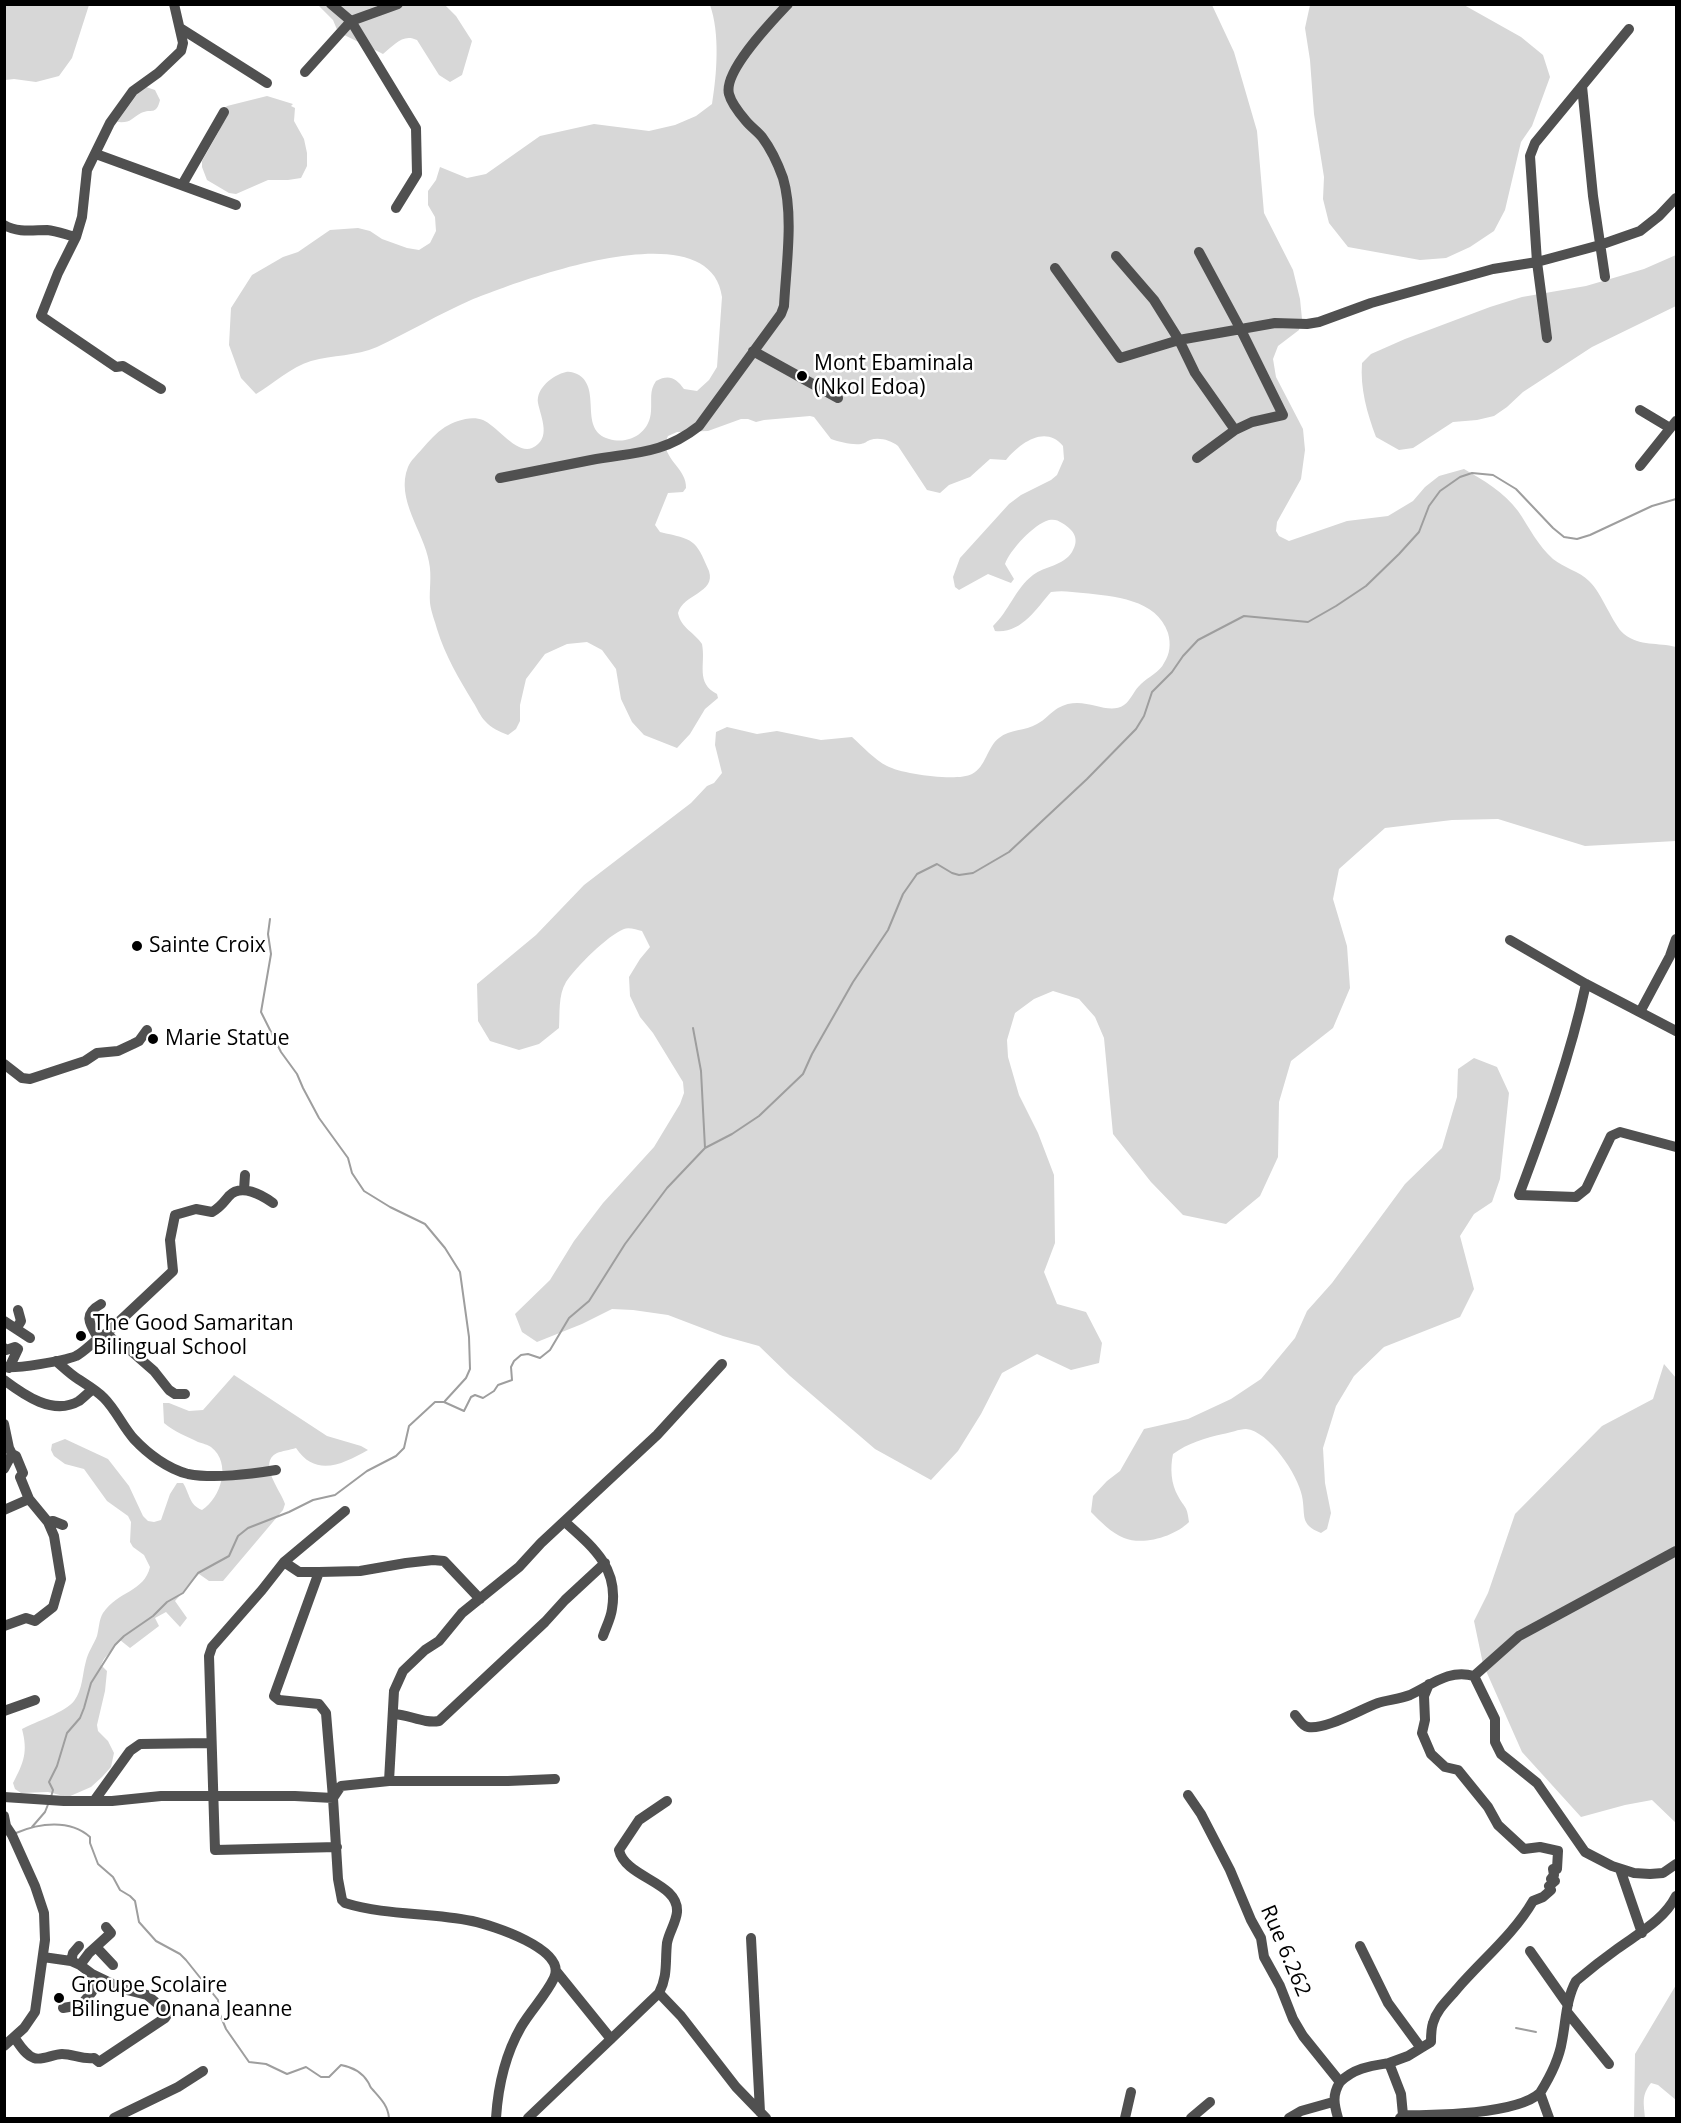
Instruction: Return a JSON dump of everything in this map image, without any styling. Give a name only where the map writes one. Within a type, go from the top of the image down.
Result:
[{"type":"street","points":[[161,389],[123,366],[117,367],[40,316],[76,237],[82,217],[86,175],[110,123],[133,92],[181,51],[183,43],[174,4]]},
{"type":"street","points":[[331,4],[351,21],[416,128],[417,174],[396,208]]},
{"type":"street","points":[[305,72],[351,21],[398,4]]},
{"type":"street","points":[[500,478],[642,453],[686,436],[699,426],[781,314],[784,306],[787,198],[782,177],[771,151],[761,136],[745,120],[729,95],[728,85],[741,59],[788,4]]},
{"type":"street","points":[[180,28],[267,83]]},
{"type":"street","points":[[1547,338],[1537,262],[1530,156],[1535,143],[1629,29]]},
{"type":"street","points":[[1582,86],[1605,277]]},
{"type":"street","points":[[182,185],[224,111]]},
{"type":"street","points":[[96,154],[236,205]]},
{"type":"street","points":[[1055,268],[1120,358],[1179,340],[1275,323],[1319,322],[1382,300],[1493,269],[1537,262],[1600,245],[1640,231],[1677,198]]},
{"type":"street","points":[[4,225],[21,231],[48,230],[76,237]]},
{"type":"street","points":[[1197,458],[1235,430],[1252,422],[1283,415],[1199,252]]},
{"type":"street","points":[[1116,256],[1154,300],[1179,340],[1195,373],[1235,430]]},
{"type":"street","points":[[753,351],[838,398]]},
{"type":"street","points":[[1640,410],[1674,425],[1640,466]]},
{"type":"street","points":[[1640,1012],[1677,939]]},
{"type":"street","points":[[1509,940],[1586,984],[1677,1031]]},
{"type":"street","points":[[1586,984],[1576,1032],[1556,1096],[1520,1195],[1576,1197],[1582,1195],[1611,1136],[1616,1133],[1625,1133],[1677,1147]]},
{"type":"street","points":[[4,1064],[22,1078],[30,1079],[85,1061],[97,1053],[118,1051],[139,1041],[147,1030]]},
{"type":"street","points":[[244,1190],[245,1175]]},
{"type":"street","points":[[7,1367],[73,1357],[103,1336],[173,1271],[170,1240],[175,1215],[196,1209],[212,1212],[234,1191],[244,1190],[273,1203]]},
{"type":"street","points":[[100,1304],[91,1310],[89,1315],[92,1329],[130,1350],[154,1371],[169,1390],[175,1394],[185,1394]]},
{"type":"street","points":[[16,1329],[21,1321],[18,1310]]},
{"type":"street","points":[[4,1321],[30,1338]]},
{"type":"street","points":[[4,1348],[6,1350],[15,1347],[18,1349],[7,1367]]},
{"type":"street","points":[[57,1361],[106,1400],[132,1437],[147,1452],[170,1466],[188,1474],[210,1475],[244,1475],[276,1470]]},
{"type":"street","points":[[389,1781],[394,1691],[403,1671],[425,1650],[439,1641],[462,1613],[519,1567],[541,1543],[657,1435],[722,1364]]},
{"type":"street","points":[[4,1380],[30,1398],[53,1405],[71,1404],[93,1389]]},
{"type":"street","points":[[4,1424],[9,1448],[20,1463],[23,1473],[20,1477],[29,1499],[48,1522],[54,1536],[61,1579],[53,1606],[35,1621],[26,1618],[4,1626]]},
{"type":"street","points":[[4,1468],[12,1454]]},
{"type":"street","points":[[4,1510],[29,1499]]},
{"type":"street","points":[[337,1847],[217,1851],[214,1848],[208,1656],[212,1647],[284,1562],[345,1511]]},
{"type":"street","points":[[48,1522],[53,1521],[63,1525]]},
{"type":"street","points":[[565,1522],[592,1546],[605,1563],[612,1584],[612,1609],[603,1636]]},
{"type":"street","points":[[1474,1676],[1519,1636],[1677,1551]]},
{"type":"street","points":[[284,1562],[299,1572],[319,1572],[360,1571],[406,1563],[444,1561],[480,1599]]},
{"type":"street","points":[[393,1714],[405,1714],[422,1720],[439,1720],[605,1563]]},
{"type":"street","points":[[319,1572],[274,1696],[279,1700],[319,1704],[326,1713],[342,1900],[345,1903],[380,1911],[474,1921],[537,1946],[550,1957],[556,1971],[611,2039]]},
{"type":"street","points":[[1295,1715],[1303,1725],[1310,1727],[1321,1725],[1381,1702],[1408,1696],[1444,1677],[1464,1673],[1474,1676],[1495,1719],[1495,1742],[1501,1754],[1537,1783],[1585,1852],[1620,1869],[1650,1874],[1668,1871],[1677,1864]]},
{"type":"street","points":[[1338,2118],[1333,2102],[1335,2090],[1346,2075],[1356,2070],[1389,2063],[1408,2056],[1431,2042],[1433,2023],[1444,2003],[1468,1975],[1508,1936],[1533,1901],[1543,1897],[1551,1890],[1549,1886],[1555,1881],[1551,1879],[1554,1875],[1553,1869],[1557,1869],[1558,1851],[1540,1847],[1524,1849],[1498,1825],[1488,1807],[1458,1770],[1445,1767],[1431,1754],[1422,1733],[1425,1720],[1424,1696],[1429,1684]]},
{"type":"street","points":[[4,1712],[35,1700]]},
{"type":"street","points":[[94,1801],[130,1751],[140,1744],[210,1743]]},
{"type":"street","points":[[333,1798],[341,1786],[389,1781],[555,1779]]},
{"type":"street","name":"Rue 6.262","points":[[1188,1795],[1201,1814],[1230,1870],[1261,1938],[1264,1956],[1280,1986],[1293,2019],[1303,2036],[1340,2082]]},
{"type":"street","points":[[4,1797],[64,1801],[161,1796],[333,1798]]},
{"type":"street","points":[[528,2118],[659,1993],[665,1981],[668,1941],[677,1909],[674,1900],[665,1889],[646,1879],[621,1857],[619,1850],[639,1820],[667,1801]]},
{"type":"street","points":[[4,1816],[6,1826],[49,1911],[35,2012],[4,2046]]},
{"type":"street","points":[[1620,1869],[1642,1933]]},
{"type":"street","points":[[1389,2063],[1401,2094],[1402,2117],[1437,2116],[1526,2102],[1540,2093],[1559,2056],[1572,1988],[1576,1981],[1619,1947],[1642,1933],[1672,1905],[1677,1896]]},
{"type":"street","points":[[76,1963],[97,1948],[111,1933],[106,1927]]},
{"type":"street","points":[[751,1938],[763,2115]]},
{"type":"street","points":[[76,1963],[73,1953],[79,1946]]},
{"type":"street","points":[[1360,1946],[1388,2003],[1421,2048]]},
{"type":"street","points":[[97,1948],[113,1965]]},
{"type":"street","points":[[1530,1951],[1609,2064]]},
{"type":"street","points":[[14,2037],[30,2056],[37,2059],[60,2054],[77,2055],[85,2060],[94,2058],[99,2061],[165,2018],[165,2010],[147,1995],[123,1989],[97,1977],[76,1963],[43,1957]]},
{"type":"street","points":[[496,2118],[498,2092],[508,2056],[521,2027],[542,1998],[556,1971]]},
{"type":"street","points":[[63,2008],[81,2005],[92,1992],[97,1977]]},
{"type":"street","points":[[659,1993],[681,2016],[736,2087],[763,2115]]},
{"type":"street","points":[[114,2118],[171,2091],[203,2071]]},
{"type":"street","points":[[1125,2118],[1131,2092]]},
{"type":"street","points":[[1540,2093],[1549,2118]]},
{"type":"street","points":[[1191,2118],[1210,2102]]},
{"type":"street","points":[[1289,2118],[1301,2111],[1333,2102]]},
{"type":"shaded area","points":[[4,5],[89,5],[72,58],[59,76],[36,82],[5,80]]},
{"type":"shaded area","points":[[318,5],[445,5],[456,16],[472,41],[462,75],[450,82],[439,75],[417,40],[412,38],[399,41],[383,54],[338,32],[333,20]]},
{"type":"shaded area","points":[[710,5],[1212,5],[1234,52],[1257,131],[1264,213],[1293,270],[1300,299],[1302,319],[1299,330],[1278,346],[1273,359],[1276,377],[1303,429],[1305,450],[1301,479],[1277,522],[1276,531],[1279,536],[1289,541],[1347,521],[1388,516],[1413,501],[1439,476],[1464,469],[1486,482],[1506,498],[1553,559],[1581,575],[1594,586],[1624,634],[1643,643],[1676,647],[1676,841],[1585,846],[1498,819],[1452,820],[1385,828],[1339,869],[1333,899],[1347,946],[1350,988],[1333,1028],[1291,1061],[1279,1102],[1278,1157],[1260,1196],[1226,1224],[1183,1215],[1151,1182],[1113,1134],[1104,1038],[1095,1017],[1079,999],[1053,991],[1034,999],[1015,1013],[1007,1040],[1008,1057],[1019,1095],[1038,1133],[1054,1175],[1055,1243],[1044,1272],[1057,1304],[1086,1312],[1102,1343],[1099,1363],[1071,1370],[1037,1354],[1002,1373],[981,1414],[958,1451],[931,1480],[875,1449],[790,1376],[759,1346],[723,1336],[668,1315],[633,1310],[612,1309],[537,1342],[522,1332],[515,1314],[550,1280],[574,1241],[603,1203],[654,1147],[680,1104],[684,1093],[683,1082],[653,1033],[640,1017],[630,996],[629,977],[650,947],[642,931],[628,928],[617,932],[577,969],[566,982],[562,993],[559,1028],[539,1044],[519,1050],[490,1041],[478,1021],[477,984],[536,935],[584,885],[691,803],[707,786],[714,783],[722,773],[715,745],[716,732],[727,727],[757,734],[777,731],[821,740],[852,737],[878,760],[894,769],[930,776],[954,777],[965,776],[977,771],[992,746],[1003,735],[1037,724],[1058,708],[1077,703],[1110,708],[1124,705],[1144,681],[1157,672],[1168,656],[1168,633],[1154,613],[1144,606],[1133,601],[1107,596],[1067,591],[1051,592],[1034,613],[1013,629],[995,631],[993,626],[1033,575],[1059,563],[1072,552],[1076,539],[1073,532],[1066,526],[1057,520],[1049,520],[1023,538],[1005,564],[1014,579],[1011,583],[988,574],[959,590],[955,587],[953,577],[960,558],[1009,504],[1057,475],[1064,459],[1063,446],[1048,437],[1033,439],[1018,448],[1006,460],[990,459],[970,477],[949,485],[940,493],[927,490],[895,444],[881,439],[857,444],[831,439],[814,417],[810,416],[756,422],[741,419],[708,431],[677,432],[668,436],[665,443],[666,449],[683,476],[686,488],[683,492],[668,493],[655,525],[660,532],[692,542],[700,552],[709,571],[708,584],[686,602],[678,613],[685,626],[702,644],[704,679],[718,698],[705,709],[690,734],[677,748],[644,735],[632,722],[621,699],[616,669],[602,650],[587,642],[567,644],[545,654],[526,679],[520,705],[520,721],[516,729],[508,735],[493,728],[482,717],[453,667],[440,639],[430,603],[429,562],[405,491],[408,467],[430,440],[445,427],[468,418],[483,420],[514,444],[526,449],[532,448],[542,439],[544,428],[538,403],[540,392],[551,379],[568,372],[579,375],[586,382],[594,427],[600,434],[617,440],[637,436],[647,426],[650,419],[652,392],[656,381],[672,378],[684,389],[697,391],[709,380],[717,367],[722,297],[710,271],[684,257],[650,254],[610,258],[568,267],[471,300],[369,350],[311,361],[289,371],[256,394],[241,378],[229,345],[231,308],[252,275],[283,257],[298,252],[330,230],[358,228],[370,231],[382,239],[419,250],[430,243],[436,231],[435,217],[428,205],[428,191],[436,180],[440,167],[467,178],[486,174],[540,136],[594,124],[649,131],[675,125],[696,116],[712,104],[714,92],[716,41]]},
{"type":"shaded area","points":[[1310,5],[1464,5],[1521,37],[1543,55],[1550,77],[1532,126],[1521,142],[1505,210],[1494,231],[1470,247],[1446,258],[1420,260],[1348,247],[1329,223],[1323,199],[1324,177],[1314,114],[1305,28]]},
{"type":"shaded area","points":[[143,86],[155,90],[160,100],[157,108],[141,113],[128,121],[117,122]]},
{"type":"shaded area","points":[[267,96],[293,104],[291,106],[295,108],[294,121],[304,139],[307,166],[301,178],[268,180],[236,194],[229,193],[207,180],[202,161],[219,131],[222,111],[227,106]]},
{"type":"shaded area","points":[[1676,255],[1676,306],[1592,347],[1523,392],[1494,416],[1453,422],[1413,448],[1399,450],[1376,437],[1367,410],[1362,382],[1362,363],[1371,354],[1490,307],[1522,297],[1586,286],[1644,269]]},
{"type":"shaded area","points":[[1474,1058],[1497,1067],[1509,1093],[1500,1179],[1492,1202],[1474,1214],[1460,1236],[1474,1289],[1460,1317],[1384,1347],[1354,1376],[1336,1406],[1323,1448],[1325,1483],[1331,1513],[1327,1529],[1321,1533],[1306,1523],[1302,1496],[1289,1466],[1264,1437],[1246,1429],[1203,1439],[1173,1454],[1171,1470],[1173,1481],[1189,1522],[1183,1527],[1159,1538],[1141,1541],[1124,1538],[1110,1530],[1091,1512],[1093,1496],[1120,1471],[1144,1429],[1188,1419],[1231,1399],[1261,1379],[1295,1338],[1307,1311],[1332,1283],[1405,1184],[1442,1148],[1457,1097],[1458,1069]]},
{"type":"shaded area","points":[[1664,1364],[1676,1378],[1676,1823],[1652,1800],[1581,1817],[1522,1752],[1483,1664],[1474,1621],[1488,1593],[1515,1514],[1602,1426],[1653,1399]]},
{"type":"shaded area","points":[[234,1375],[327,1436],[368,1450],[349,1460],[321,1466],[312,1463],[296,1448],[277,1453],[271,1458],[270,1470],[285,1504],[283,1510],[223,1581],[209,1581],[199,1574],[175,1601],[187,1618],[180,1627],[166,1612],[155,1618],[159,1626],[130,1648],[120,1640],[104,1659],[101,1665],[107,1671],[105,1691],[97,1725],[98,1731],[108,1741],[114,1753],[111,1767],[91,1787],[68,1797],[48,1792],[21,1793],[15,1789],[13,1783],[24,1757],[25,1744],[22,1729],[57,1713],[74,1701],[79,1692],[87,1658],[97,1636],[103,1613],[116,1600],[142,1582],[150,1567],[144,1555],[130,1542],[131,1522],[128,1516],[107,1501],[84,1469],[65,1464],[54,1456],[51,1450],[52,1444],[65,1439],[108,1459],[129,1486],[143,1516],[148,1521],[161,1520],[170,1494],[177,1483],[183,1483],[192,1502],[202,1510],[209,1505],[219,1489],[222,1480],[221,1462],[211,1447],[181,1434],[164,1423],[163,1403],[189,1411],[203,1410]]},
{"type":"shaded area","points":[[1676,1985],[1676,2100],[1658,2085],[1651,2083],[1644,2096],[1645,2118],[1634,2118],[1635,2054]]},
{"type":"waterway","points":[[51,1797],[53,1790],[49,1782],[57,1766],[67,1733],[80,1718],[91,1683],[115,1645],[153,1616],[167,1602],[183,1593],[198,1573],[229,1556],[238,1536],[248,1528],[313,1500],[335,1495],[367,1471],[396,1456],[404,1448],[409,1426],[435,1402],[444,1402],[464,1411],[471,1397],[475,1395],[483,1398],[494,1391],[498,1385],[512,1380],[511,1367],[521,1355],[528,1354],[540,1358],[550,1350],[569,1318],[589,1301],[625,1244],[667,1188],[705,1148],[759,1116],[803,1074],[853,982],[888,930],[903,894],[917,874],[937,864],[959,875],[973,873],[1009,852],[1087,779],[1136,729],[1144,716],[1152,692],[1198,640],[1244,616],[1308,622],[1336,606],[1366,586],[1419,532],[1429,506],[1440,491],[1460,477],[1472,473],[1493,475],[1516,489],[1553,528],[1564,537],[1577,539],[1652,506],[1676,499]]},
{"type":"waterway","points":[[270,919],[268,934],[271,954],[261,1012],[281,1052],[297,1074],[319,1118],[348,1158],[352,1173],[364,1191],[425,1224],[445,1248],[460,1272],[469,1337],[470,1369],[466,1378],[445,1401]]},
{"type":"waterway","points":[[693,1028],[701,1071],[705,1148]]},
{"type":"waterway","points":[[32,1827],[45,1812],[49,1802]]},
{"type":"waterway","points":[[16,1833],[54,1824],[73,1827],[90,1837],[98,1864],[113,1877],[120,1890],[135,1901],[139,1922],[156,1941],[180,1954],[218,2000],[219,2012],[226,2029],[249,2062],[266,2064],[287,2074],[306,2067],[321,2077],[329,2077],[341,2065],[349,2067],[366,2078],[384,2103],[389,2118]]},
{"type":"waterway","points":[[1516,2028],[1536,2032]]},
{"type":"place","name":"Mont Ebaminala (Nkol Edoa)","points":[[802,376]]},
{"type":"place","name":"Sainte Croix","points":[[137,946]]},
{"type":"place","name":"Marie Statue","points":[[153,1039]]},
{"type":"place","name":"The Good Samaritan Bilingual School","points":[[81,1336]]},
{"type":"place","name":"Groupe Scolaire Bilingue Onana Jeanne","points":[[59,1998]]}]
